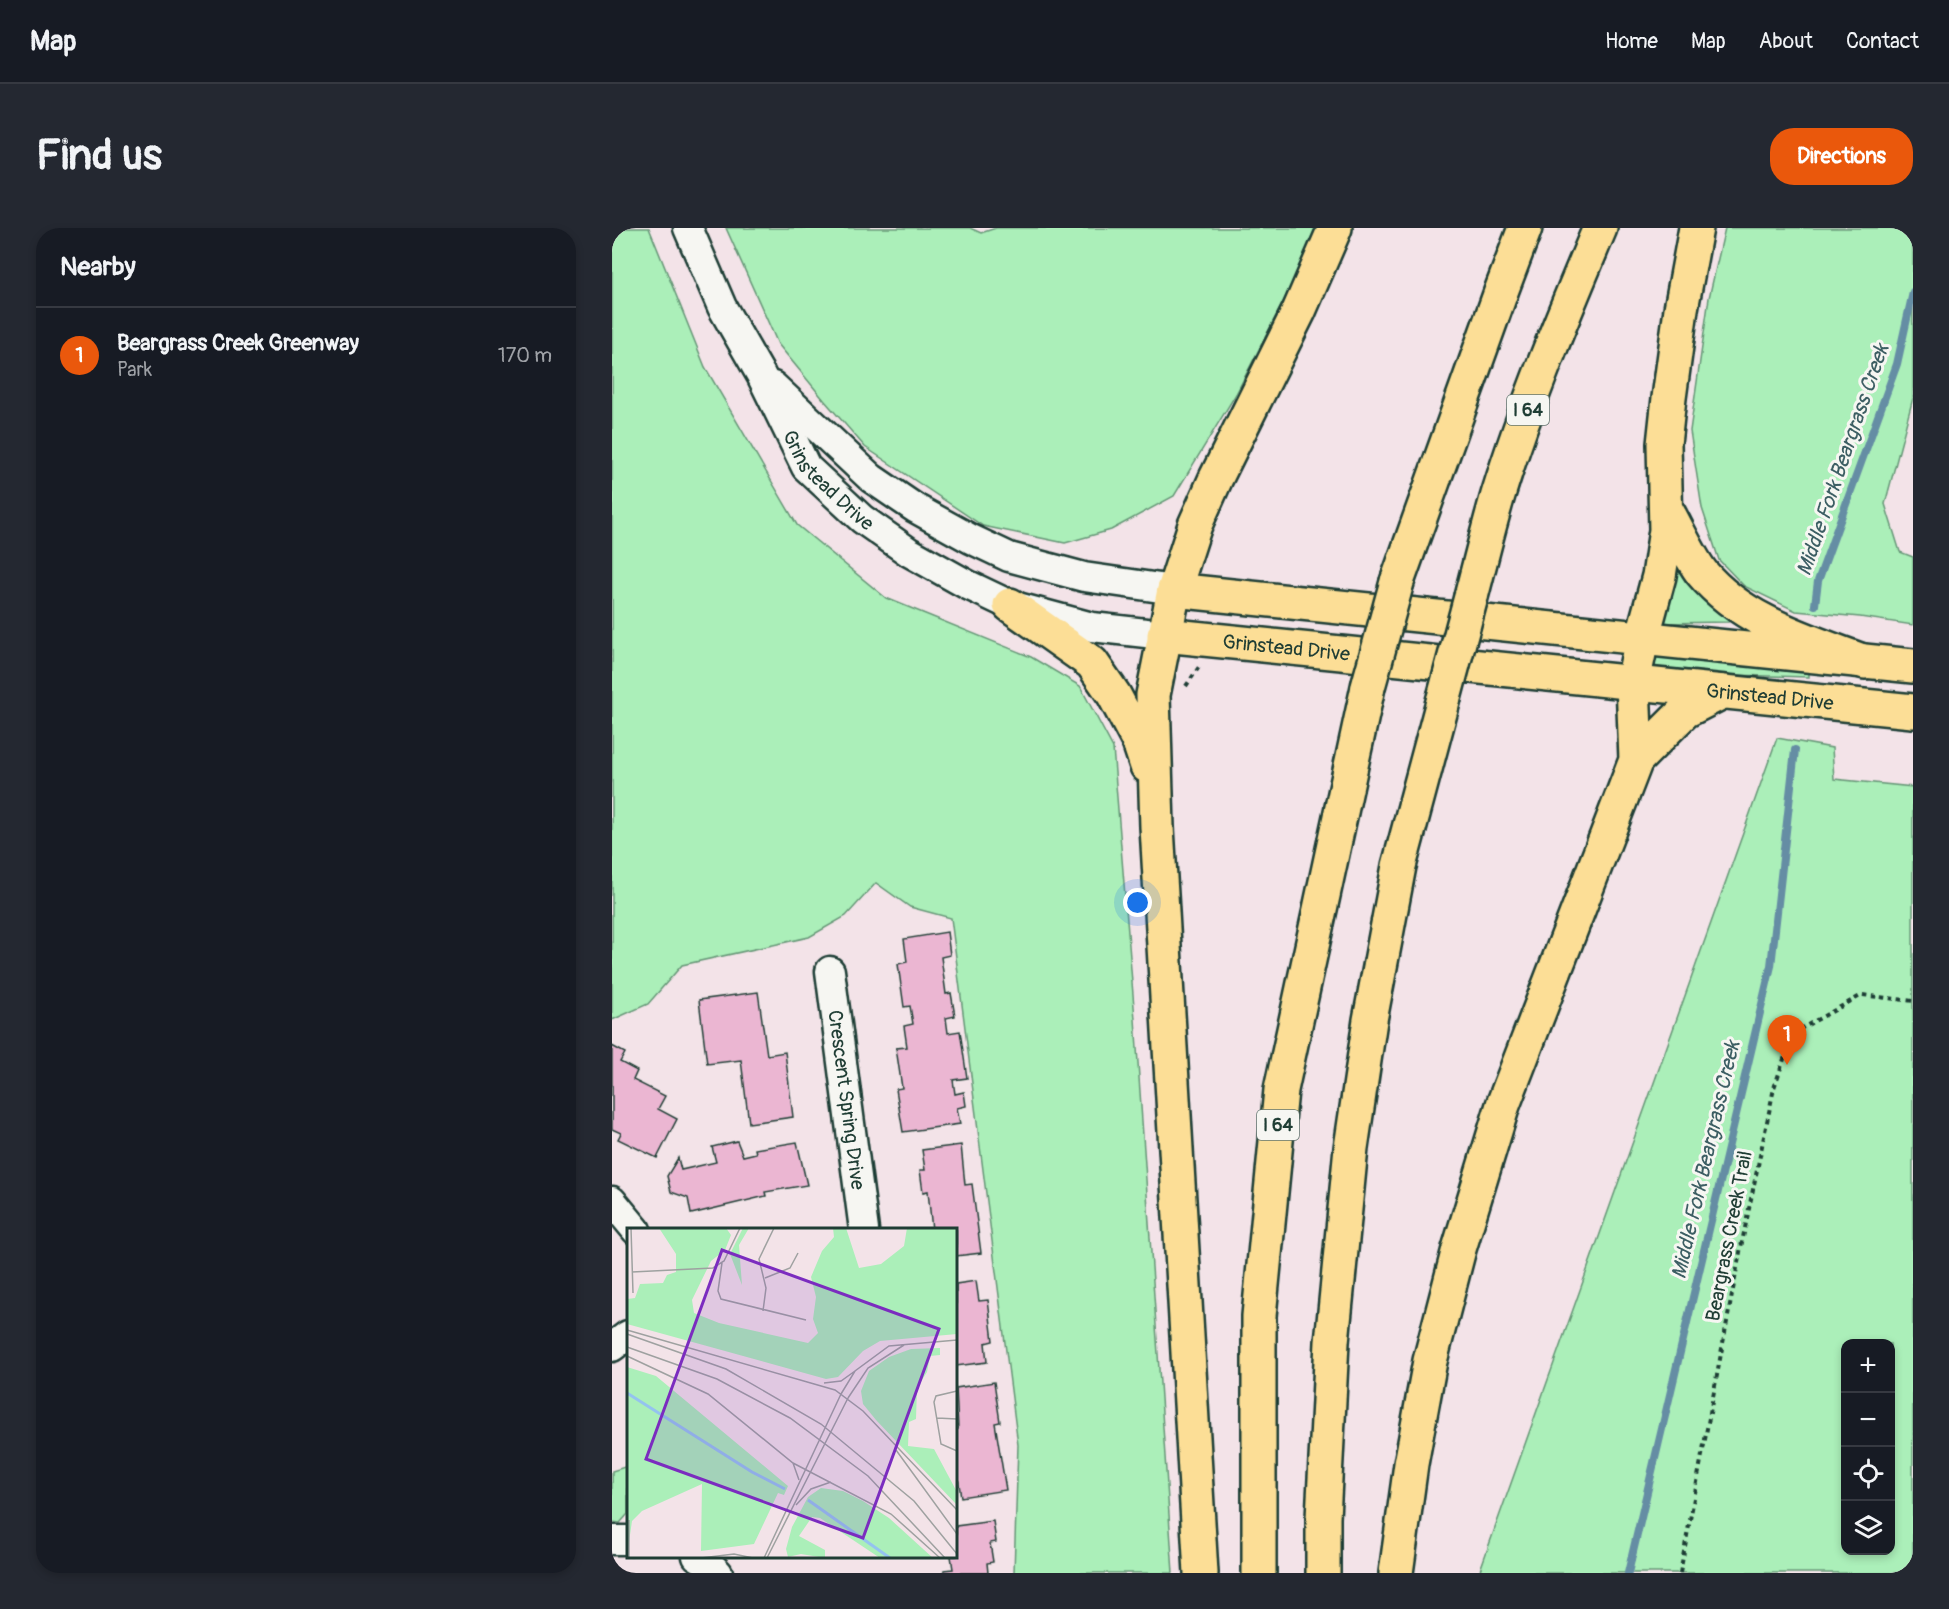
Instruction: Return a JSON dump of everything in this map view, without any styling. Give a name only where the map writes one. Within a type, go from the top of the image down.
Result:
[{"type":"main road","points":[[1201,1573],[1155,788],[1153,695],[1174,590],[1195,525],[1299,311],[1335,228]]},
{"type":"main road","points":[[1299,311],[1357,228]]},
{"type":"main road","name":"I 64","points":[[1259,1573],[1259,1316],[1281,1090],[1368,687],[1397,582],[1525,228]]},
{"type":"main road","name":"I 64","points":[[1323,1573],[1323,1518],[1332,1342],[1351,1148],[1370,1020],[1399,866],[1498,496],[1515,443],[1599,228]]},
{"type":"main road","points":[[1396,1573],[1411,1464],[1430,1361],[1459,1250],[1503,1105],[1636,760],[1633,682],[1659,576],[1666,530],[1664,444],[1681,309],[1696,228]]},
{"type":"main road","points":[[1666,509],[1701,572],[1745,612],[1796,636],[1866,662]]},
{"type":"main road","name":"Grinstead Drive","points":[[1174,590],[1913,666]]},
{"type":"main road","points":[[1010,605],[1092,663],[1114,695],[1139,742],[1155,788]]},
{"type":"main road","name":"Grinstead Drive","points":[[1164,635],[1913,711]]},
{"type":"main road","points":[[1636,760],[1685,711],[1722,692]]},
{"type":"street","name":"Grinstead Drive","points":[[688,228],[722,307],[760,375],[806,467],[862,519],[909,552],[968,585],[1010,605],[1092,627],[1164,635]]},
{"type":"street","name":"Grinstead Drive","points":[[760,375],[872,478],[915,508],[971,539],[1009,557],[1084,577],[1174,590]]},
{"type":"street","name":"Crescent Spring Drive","points":[[830,971],[856,1228]]},
{"type":"street","points":[[612,1200],[634,1228]]},
{"type":"street","points":[[612,1347],[627,1336]]},
{"type":"street","points":[[700,1558],[718,1573]]},
{"type":"path","name":"Beargrass Creek Trail","points":[[1680,1573],[1740,1252],[1774,1088],[1785,1056],[1802,1028],[1862,995],[1913,1000]]},
{"type":"green space","points":[[612,228],[649,228],[705,367],[797,525],[886,598],[1031,657],[1080,686],[1113,748],[1135,1019],[1173,1573],[1014,1573],[1018,1445],[951,918],[910,907],[876,883],[846,916],[809,937],[682,965],[648,1004],[612,1020]]},
{"type":"green space","points":[[726,228],[970,228],[981,233],[996,228],[1321,228],[1236,394],[1174,496],[1111,530],[1065,543],[983,526],[865,447],[778,344]]},
{"type":"green space","points":[[1725,228],[1913,228],[1913,398],[1885,504],[1900,552],[1913,557],[1913,625],[1796,611],[1744,586],[1719,560],[1702,508],[1690,431],[1709,298]]},
{"type":"green space","points":[[1676,563],[1734,619],[1728,622],[1661,623]]},
{"type":"green space","points":[[1654,656],[1809,671],[1809,677],[1652,673]]},
{"type":"green space","points":[[1777,738],[1832,748],[1834,779],[1913,787],[1913,1573],[1479,1573]]},
{"type":"green space","points":[[627,1466],[627,1515],[620,1523],[612,1522],[612,1471]]},
{"type":"building","points":[[947,932],[950,955],[941,957],[946,994],[951,993],[955,1016],[946,1018],[948,1033],[960,1031],[967,1078],[953,1080],[955,1094],[964,1092],[966,1106],[957,1108],[960,1124],[903,1132],[896,1089],[902,1088],[896,1048],[907,1047],[904,1026],[913,1024],[910,1006],[904,1007],[898,964],[907,962],[904,939]]},
{"type":"building","points":[[758,992],[767,1055],[785,1052],[793,1117],[749,1123],[741,1060],[707,1064],[699,1000]]},
{"type":"building","points":[[612,1046],[625,1053],[620,1062],[637,1071],[633,1080],[665,1096],[658,1109],[677,1119],[657,1158],[618,1139],[621,1133],[612,1129]]},
{"type":"building","points":[[737,1141],[743,1156],[756,1153],[755,1149],[797,1142],[807,1185],[765,1192],[766,1196],[691,1214],[688,1198],[671,1192],[667,1176],[678,1158],[681,1170],[716,1162],[712,1147]]},
{"type":"building","points":[[961,1145],[965,1185],[972,1184],[981,1253],[957,1256],[957,1228],[932,1228],[928,1191],[923,1192],[920,1170],[925,1170],[922,1150]]},
{"type":"building","points":[[976,1281],[979,1301],[988,1300],[993,1341],[985,1343],[987,1362],[957,1366],[957,1284]]},
{"type":"building","points":[[994,1382],[1000,1422],[995,1423],[1006,1490],[961,1497],[957,1471],[957,1388]]},
{"type":"building","points":[[993,1521],[996,1542],[990,1543],[993,1562],[987,1563],[988,1573],[944,1573],[944,1570],[953,1569],[951,1558],[957,1558],[957,1526]]},
{"type":"waterway","name":"Middle Fork Beargrass Creek","points":[[1815,605],[1818,581],[1897,364],[1913,292]]},
{"type":"waterway","name":"Middle Fork Beargrass Creek","points":[[1628,1573],[1771,966],[1795,750]]},
{"type":"place","name":"Beargrass Creek Greenway","points":[[1787,1065]]}]
